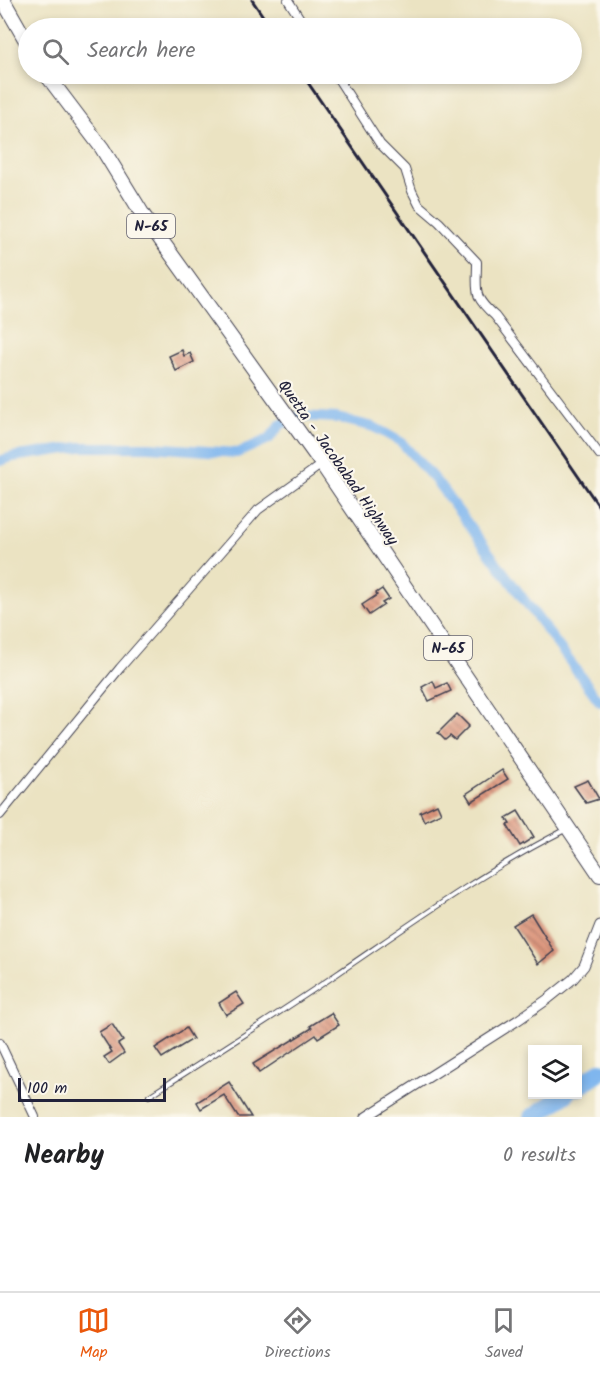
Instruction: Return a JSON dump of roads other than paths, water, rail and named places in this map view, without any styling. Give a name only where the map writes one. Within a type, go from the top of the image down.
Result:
[{"type":"highway","points":[[3,0],[18,26]]},
{"type":"highway","name":"Quetta - Jacobabad Highway","points":[[54,84],[102,148],[143,215],[322,464],[600,875]]},
{"type":"street","points":[[288,0],[300,18]]},
{"type":"street","points":[[341,84],[380,144],[405,169],[411,191],[419,206],[439,222],[477,262],[475,288],[481,304],[495,316],[600,454]]},
{"type":"street","points":[[0,815],[120,668],[258,510],[322,464]]},
{"type":"street","points":[[366,1117],[548,999],[573,979],[584,966],[600,925]]},
{"type":"street","points":[[0,1043],[35,1117]]},
{"type":"lane","points":[[149,1096],[336,975],[440,902],[528,849],[568,829]]},
{"type":"waterway","points":[[0,461],[12,457],[80,447],[150,447],[237,453],[269,439],[280,425],[299,416],[337,418],[374,427],[401,442],[436,481],[600,702]]},
{"type":"waterway","points":[[582,1084],[600,1071]]},
{"type":"waterway","points":[[533,1117],[559,1099]]},
{"type":"railway","points":[[252,0],[264,18]]},
{"type":"railway","points":[[309,84],[600,508]]}]
